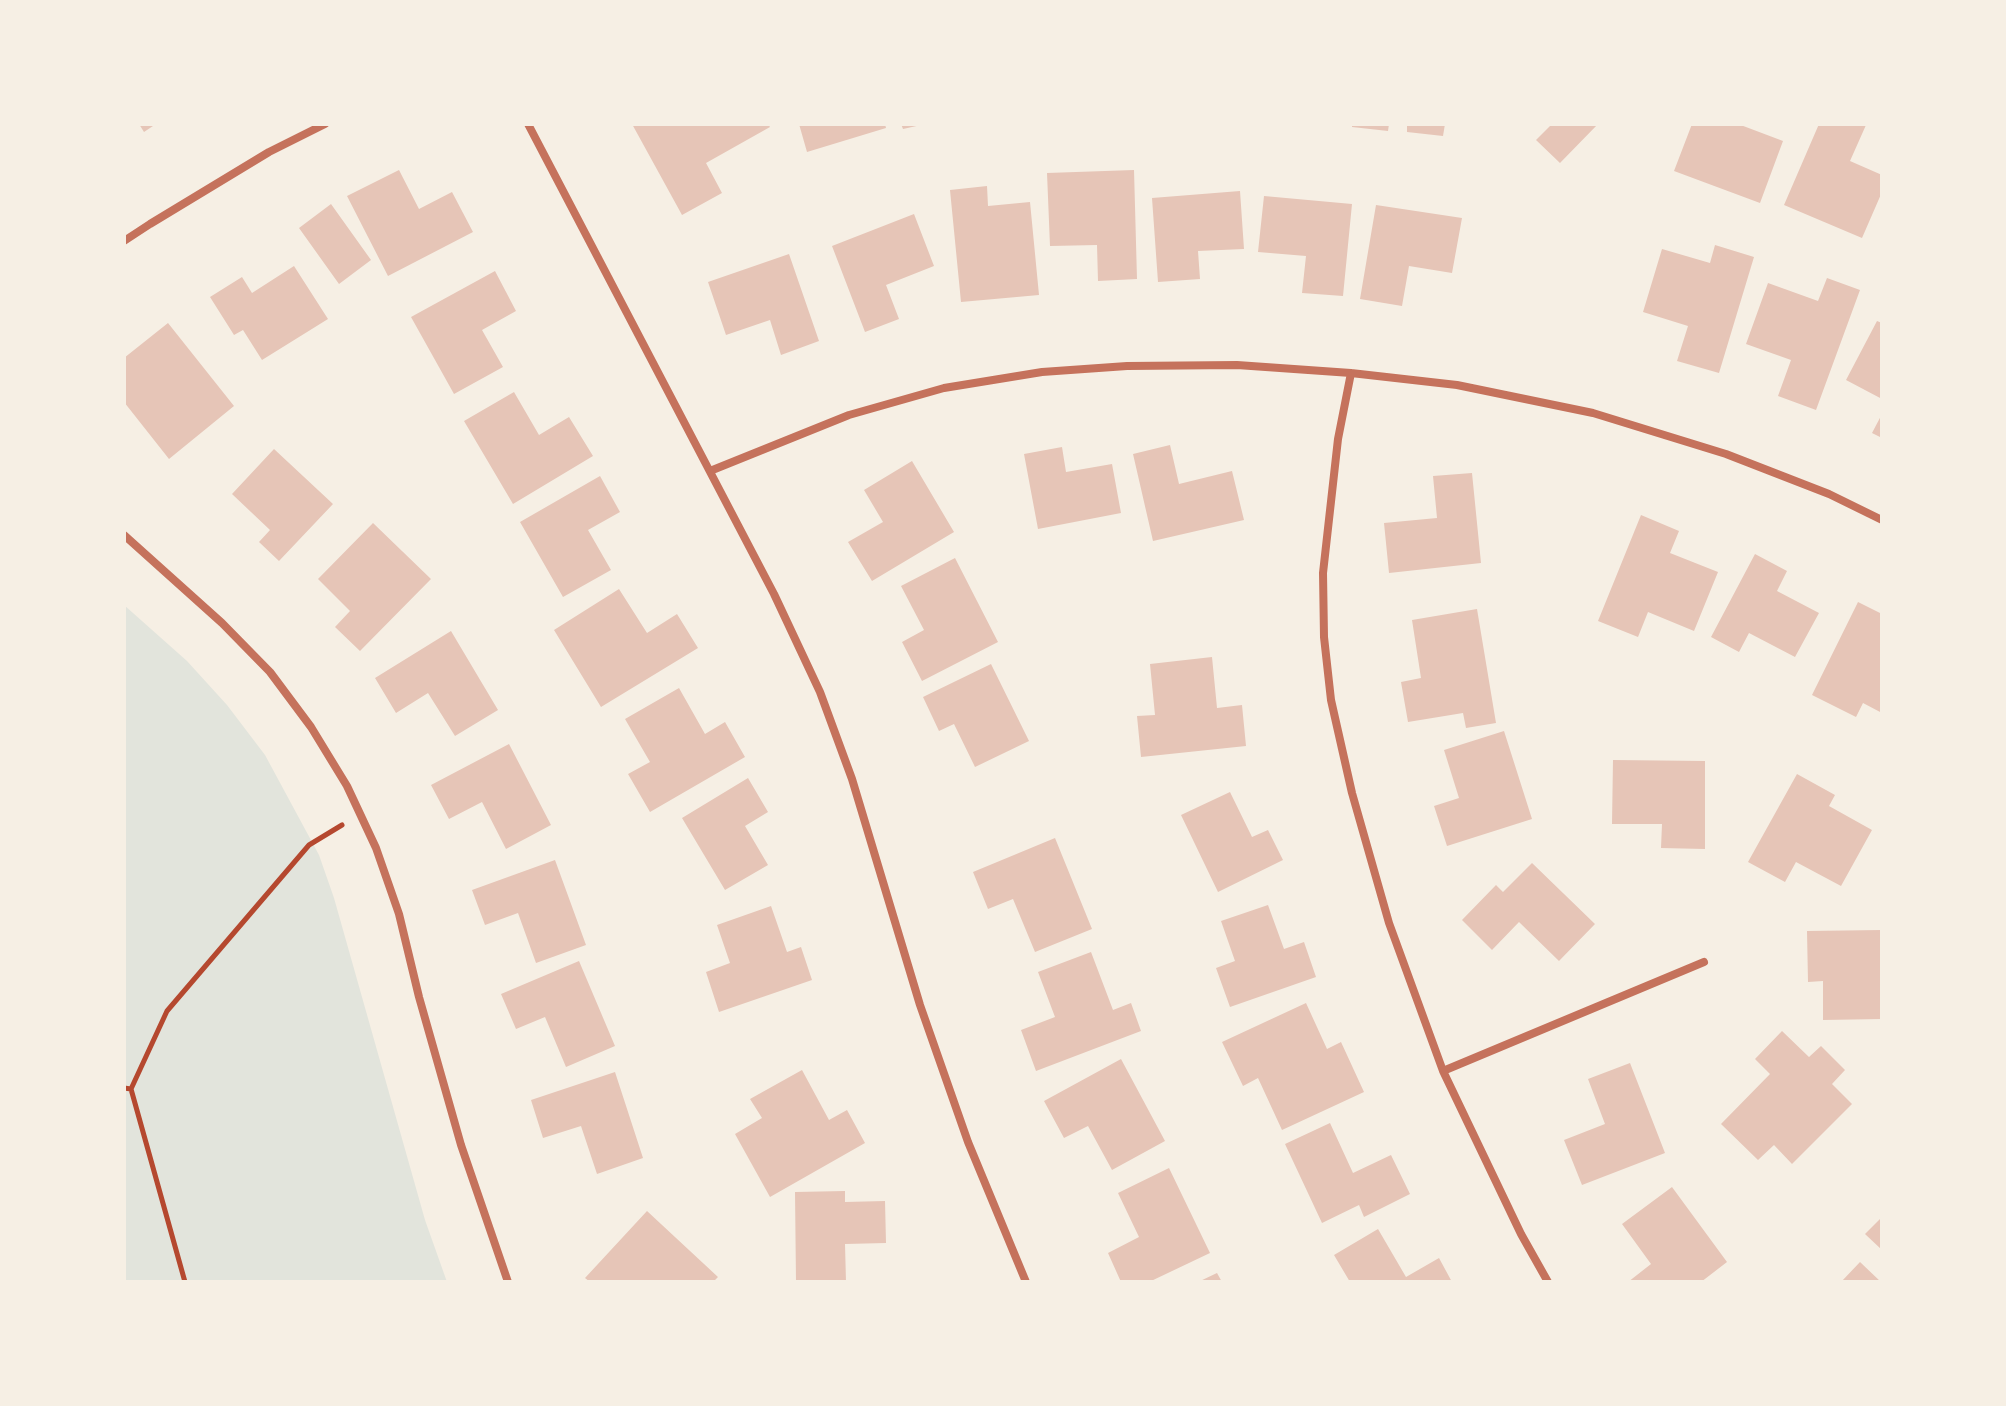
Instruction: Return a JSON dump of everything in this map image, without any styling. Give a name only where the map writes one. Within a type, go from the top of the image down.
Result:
[{"type":"street","points":[[124,241],[269,152],[325,124]]},
{"type":"street","points":[[528,124],[779,604],[820,692],[852,779],[920,1005],[968,1142],[1026,1282]]},
{"type":"street","points":[[710,471],[849,415],[944,388],[1042,372],[1127,366],[1237,365],[1457,385],[1593,413],[1726,454],[1829,494],[1882,520]]},
{"type":"street","points":[[1351,373],[1338,439],[1323,573],[1324,637],[1331,700],[1352,793],[1389,923],[1443,1071],[1521,1234],[1548,1282]]},
{"type":"street","points":[[124,535],[222,623],[270,672],[311,727],[347,786],[376,848],[399,914],[461,1145],[508,1282]]},
{"type":"street","points":[[1443,1071],[1704,962]]},
{"type":"path","points":[[185,1282],[128,1089],[167,1011],[309,845],[360,815]]},
{"type":"shaded area","points":[[124,605],[187,661],[227,705],[265,755],[319,855],[334,898],[425,1220],[447,1282],[124,1282]]},
{"type":"building","points":[[139,124],[156,124],[144,132]]},
{"type":"building","points":[[632,124],[768,124],[770,127],[706,163],[722,193],[682,215]]},
{"type":"building","points":[[799,124],[885,124],[886,128],[807,152]]},
{"type":"building","points":[[901,124],[921,124],[921,125],[903,129]]},
{"type":"building","points":[[1352,124],[1389,124],[1388,131],[1352,127]]},
{"type":"building","points":[[1407,124],[1445,124],[1443,136],[1407,132]]},
{"type":"building","points":[[1552,124],[1598,124],[1560,163],[1536,140]]},
{"type":"building","points":[[1692,124],[1738,124],[1783,141],[1760,203],[1674,171]]},
{"type":"building","points":[[1819,124],[1866,125],[1850,161],[1882,175],[1882,192],[1862,238],[1784,205]]},
{"type":"building","points":[[399,170],[419,209],[452,192],[473,232],[388,276],[347,196]]},
{"type":"building","points":[[1134,170],[1137,279],[1098,281],[1097,245],[1050,246],[1047,173]]},
{"type":"building","points":[[987,186],[988,206],[1030,202],[1039,295],[961,302],[950,190]]},
{"type":"building","points":[[1240,191],[1244,249],[1198,251],[1200,279],[1158,282],[1152,198]]},
{"type":"building","points":[[1264,196],[1352,204],[1343,296],[1302,293],[1306,256],[1258,252]]},
{"type":"building","points":[[331,204],[371,260],[339,284],[299,228]]},
{"type":"building","points":[[1376,205],[1462,218],[1452,273],[1409,266],[1402,306],[1360,299]]},
{"type":"building","points":[[914,214],[934,266],[886,285],[899,319],[865,332],[832,246]]},
{"type":"building","points":[[1715,245],[1754,257],[1719,373],[1677,361],[1688,326],[1643,312],[1662,249],[1710,263]]},
{"type":"building","points":[[789,254],[819,341],[781,355],[770,320],[726,335],[708,282]]},
{"type":"building","points":[[294,266],[328,319],[262,360],[243,330],[234,335],[210,297],[242,277],[252,293]]},
{"type":"building","points":[[495,271],[516,311],[482,330],[503,367],[454,394],[411,317]]},
{"type":"building","points":[[1827,278],[1860,290],[1816,410],[1778,396],[1791,360],[1746,344],[1768,283],[1818,301]]},
{"type":"building","points":[[1877,321],[1882,323],[1882,399],[1846,380]]},
{"type":"building","points":[[168,323],[234,406],[169,459],[124,402],[124,358]]},
{"type":"building","points":[[514,392],[539,435],[569,417],[593,456],[513,504],[464,421]]},
{"type":"building","points":[[1882,414],[1882,438],[1872,433]]},
{"type":"building","points":[[1170,445],[1179,484],[1232,471],[1244,520],[1153,541],[1133,454]]},
{"type":"building","points":[[1062,447],[1066,472],[1112,464],[1121,513],[1038,529],[1024,454]]},
{"type":"building","points":[[274,449],[333,504],[279,561],[259,542],[270,530],[232,494]]},
{"type":"building","points":[[912,461],[954,532],[872,581],[848,542],[883,522],[864,490]]},
{"type":"building","points":[[1472,473],[1481,563],[1389,573],[1384,523],[1437,518],[1433,476]]},
{"type":"building","points":[[600,476],[620,512],[588,530],[611,570],[563,597],[520,522]]},
{"type":"building","points":[[1641,515],[1679,531],[1670,553],[1718,572],[1694,631],[1648,612],[1638,637],[1598,621]]},
{"type":"building","points":[[373,523],[431,579],[360,651],[335,627],[350,611],[318,579]]},
{"type":"building","points":[[1755,554],[1787,571],[1777,591],[1819,613],[1795,657],[1749,633],[1739,652],[1711,637]]},
{"type":"building","points":[[955,558],[998,642],[922,681],[902,642],[924,630],[901,586]]},
{"type":"building","points":[[619,589],[647,633],[677,614],[698,648],[601,707],[554,630]]},
{"type":"building","points":[[1858,602],[1882,614],[1882,713],[1863,703],[1856,717],[1812,695]]},
{"type":"building","points":[[1477,609],[1496,723],[1466,728],[1463,713],[1408,722],[1401,682],[1421,678],[1412,620]]},
{"type":"building","points":[[451,631],[498,710],[455,736],[428,693],[396,713],[375,678]]},
{"type":"building","points":[[1212,657],[1217,708],[1242,705],[1246,746],[1141,757],[1137,716],[1155,715],[1150,664]]},
{"type":"building","points":[[991,664],[1029,741],[975,767],[954,724],[939,731],[923,697]]},
{"type":"building","points":[[679,688],[705,734],[725,722],[745,757],[650,812],[628,774],[650,762],[625,719]]},
{"type":"building","points":[[1504,731],[1532,819],[1447,846],[1434,806],[1459,798],[1444,750]]},
{"type":"building","points":[[509,744],[551,825],[506,849],[482,802],[449,819],[431,785]]},
{"type":"building","points":[[1613,760],[1705,761],[1705,849],[1661,848],[1662,824],[1612,824]]},
{"type":"building","points":[[1797,774],[1835,795],[1829,806],[1872,830],[1841,886],[1796,862],[1785,882],[1748,862]]},
{"type":"building","points":[[748,778],[768,812],[745,826],[768,865],[725,890],[682,818]]},
{"type":"building","points":[[1230,792],[1252,837],[1268,830],[1283,860],[1218,892],[1181,815]]},
{"type":"building","points":[[1055,838],[1092,929],[1035,952],[1013,899],[988,909],[973,872]]},
{"type":"building","points":[[555,860],[586,945],[536,963],[518,913],[485,925],[472,890]]},
{"type":"building","points":[[1532,863],[1595,924],[1559,961],[1519,922],[1492,950],[1462,920],[1496,885],[1503,892]]},
{"type":"building","points":[[1268,905],[1284,949],[1304,942],[1316,977],[1230,1007],[1216,968],[1235,961],[1221,921]]},
{"type":"building","points":[[771,906],[787,952],[801,947],[812,980],[719,1012],[706,972],[730,963],[717,925]]},
{"type":"building","points":[[1882,930],[1882,1019],[1823,1020],[1823,981],[1808,982],[1807,931]]},
{"type":"building","points":[[1091,952],[1113,1010],[1131,1003],[1141,1031],[1036,1071],[1021,1030],[1055,1017],[1038,972]]},
{"type":"building","points":[[579,961],[615,1046],[566,1067],[545,1017],[516,1029],[501,994]]},
{"type":"building","points":[[1306,1003],[1327,1049],[1341,1042],[1364,1092],[1282,1130],[1258,1078],[1243,1086],[1222,1042]]},
{"type":"building","points":[[1782,1031],[1809,1057],[1821,1046],[1845,1070],[1832,1084],[1852,1104],[1792,1164],[1774,1145],[1758,1160],[1721,1124],[1770,1074],[1755,1059]]},
{"type":"building","points":[[1121,1059],[1165,1141],[1112,1170],[1088,1126],[1064,1138],[1044,1101]]},
{"type":"building","points":[[1630,1063],[1665,1153],[1582,1185],[1564,1140],[1605,1124],[1588,1079]]},
{"type":"building","points":[[802,1070],[829,1120],[847,1110],[865,1143],[770,1197],[735,1134],[762,1118],[750,1099]]},
{"type":"building","points":[[615,1072],[643,1158],[597,1174],[581,1126],[543,1138],[531,1100]]},
{"type":"building","points":[[1330,1123],[1353,1173],[1391,1155],[1410,1194],[1364,1217],[1359,1205],[1322,1223],[1285,1144]]},
{"type":"building","points":[[1169,1168],[1210,1253],[1149,1282],[1121,1282],[1108,1253],[1139,1237],[1118,1193]]},
{"type":"building","points":[[1672,1187],[1727,1262],[1701,1282],[1628,1282],[1651,1264],[1622,1224]]},
{"type":"building","points":[[845,1191],[845,1202],[885,1201],[886,1243],[845,1244],[846,1282],[796,1282],[795,1192]]},
{"type":"building","points":[[647,1211],[718,1277],[713,1282],[590,1282],[585,1278]]},
{"type":"building","points":[[1882,1217],[1882,1250],[1865,1234]]},
{"type":"building","points":[[1378,1229],[1406,1277],[1439,1258],[1452,1282],[1350,1282],[1334,1255]]},
{"type":"building","points":[[1860,1262],[1881,1282],[1841,1282]]},
{"type":"building","points":[[1217,1273],[1222,1282],[1198,1282]]}]
